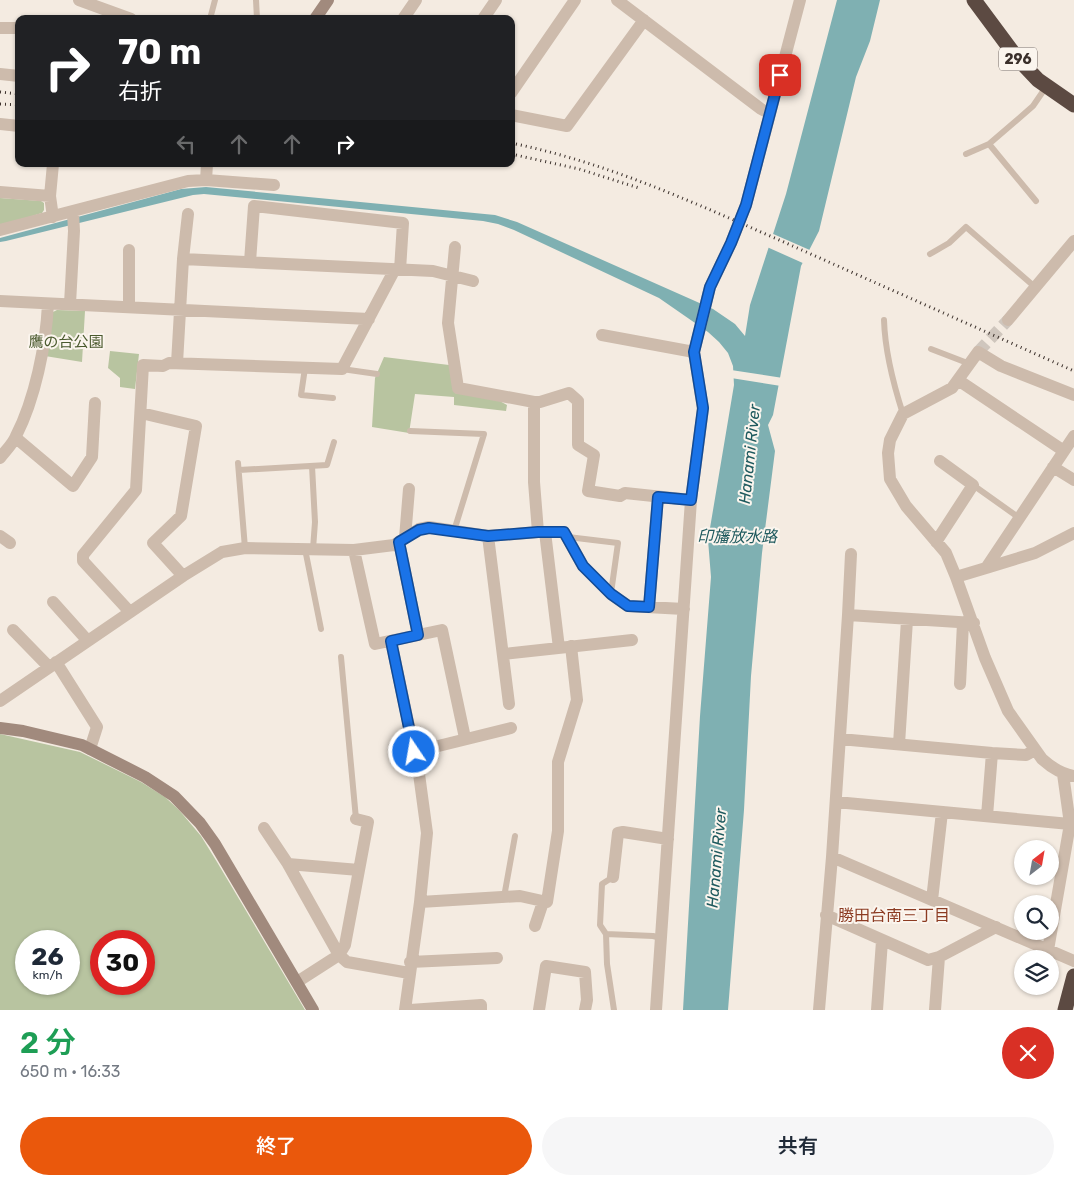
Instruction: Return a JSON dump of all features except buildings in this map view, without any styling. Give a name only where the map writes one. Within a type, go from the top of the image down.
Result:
[{"type":"highway","name":"296","points":[[980,2],[1017,58],[1038,80],[1074,104]]},
{"type":"highway","points":[[1065,1010],[1074,976]]},
{"type":"street","points":[[79,0],[120,15]]},
{"type":"street","points":[[318,15],[328,0]]},
{"type":"street","points":[[406,15],[416,0]]},
{"type":"street","points":[[486,15],[496,0]]},
{"type":"street","points":[[515,87],[575,0]]},
{"type":"street","points":[[617,0],[769,113]]},
{"type":"street","points":[[656,1010],[691,500],[703,408],[694,352],[710,287],[731,243],[746,205],[800,0]]},
{"type":"street","points":[[515,116],[566,126],[644,20]]},
{"type":"street","points":[[0,28],[15,28]]},
{"type":"street","points":[[0,74],[15,76]]},
{"type":"street","points":[[0,124],[15,126]]},
{"type":"street","points":[[53,167],[50,196],[54,217]]},
{"type":"street","points":[[206,180],[208,167]]},
{"type":"street","points":[[0,230],[73,214],[188,181],[206,180],[274,185]]},
{"type":"street","points":[[0,192],[50,196]]},
{"type":"street","points":[[129,611],[83,561],[83,555],[136,490],[143,365],[163,366],[169,363],[177,363],[342,369],[398,270],[403,222],[254,206],[250,262]]},
{"type":"street","points":[[70,304],[74,231],[73,214]]},
{"type":"street","points":[[177,363],[183,259],[188,214]]},
{"type":"street","points":[[1008,320],[1074,242]]},
{"type":"street","points":[[455,247],[448,323],[458,388],[534,402],[569,393],[578,401],[578,445],[594,455],[588,492],[620,496],[625,493],[691,500]]},
{"type":"street","points":[[128,307],[129,250]]},
{"type":"street","points":[[183,259],[433,271],[473,281]]},
{"type":"street","points":[[0,301],[369,319]]},
{"type":"street","points":[[0,458],[16,438],[30,400],[47,332],[48,304]]},
{"type":"street","points":[[602,335],[694,352]]},
{"type":"street","points":[[832,857],[1048,950],[1070,824],[1068,775],[1049,766],[1035,750],[1008,711],[986,658],[968,623],[956,577],[946,554],[906,506],[890,479],[888,453],[890,440],[903,414],[952,388],[978,352],[1001,366],[1074,395]]},
{"type":"street","points":[[958,380],[1064,451]]},
{"type":"street","points":[[420,902],[520,896],[547,902],[558,831],[558,762],[577,700],[542,532],[534,473],[534,402]]},
{"type":"street","points":[[16,438],[73,486],[92,457],[95,403]]},
{"type":"street","points":[[141,413],[196,426],[181,516],[153,544],[183,576]]},
{"type":"street","points":[[986,568],[1018,517],[1074,436]]},
{"type":"street","points":[[936,542],[973,485],[940,461]]},
{"type":"street","points":[[1053,467],[1074,480]]},
{"type":"street","points":[[409,489],[402,540],[418,635]]},
{"type":"street","points":[[649,607],[658,497]]},
{"type":"street","points":[[0,701],[129,611],[183,576],[222,552],[244,548],[354,550],[394,545],[419,530],[429,528],[488,536],[564,532],[583,566],[611,594],[628,606],[684,609]]},
{"type":"street","points":[[956,577],[1035,553],[1074,533]]},
{"type":"street","points":[[488,536],[509,704]]},
{"type":"street","points":[[354,550],[375,644],[442,630],[465,738]]},
{"type":"street","points":[[819,1010],[836,802],[851,554]]},
{"type":"street","points":[[52,602],[87,640]]},
{"type":"street","points":[[848,615],[968,623]]},
{"type":"street","points":[[899,744],[907,620]]},
{"type":"street","points":[[960,684],[968,623]]},
{"type":"street","points":[[13,630],[53,664],[97,727],[90,749]]},
{"type":"street","points":[[503,654],[632,640]]},
{"type":"street","points":[[391,641],[414,752],[427,833],[420,902],[405,1010]]},
{"type":"street","points":[[0,728],[32,733],[82,745],[145,778],[174,796],[200,823],[215,844],[313,1010]]},
{"type":"street","points":[[414,752],[512,728]]},
{"type":"street","points":[[840,739],[992,754],[1026,755],[1035,750]]},
{"type":"street","points":[[987,816],[992,754]]},
{"type":"street","points":[[836,802],[1070,824]]},
{"type":"street","points":[[932,900],[942,812]]},
{"type":"street","points":[[297,982],[340,955],[345,945],[368,822],[356,819]]},
{"type":"street","points":[[264,828],[288,864],[340,955],[347,962],[410,967],[497,958]]},
{"type":"street","points":[[613,877],[618,833],[668,839]]},
{"type":"street","points":[[288,864],[359,870]]},
{"type":"street","points":[[535,926],[543,902]]},
{"type":"street","points":[[826,915],[928,960],[939,957],[996,927]]},
{"type":"street","points":[[877,1010],[882,941]]},
{"type":"street","points":[[1059,955],[1074,961]]},
{"type":"street","points":[[935,1010],[939,957]]},
{"type":"street","points":[[539,1010],[546,966],[585,972],[587,1000],[585,1010]]},
{"type":"street","points":[[410,1010],[481,1005],[481,1010]]},
{"type":"lane","points":[[211,15],[215,0]]},
{"type":"lane","points":[[256,0],[257,15]]},
{"type":"lane","points":[[966,154],[989,144],[1033,106],[1046,86]]},
{"type":"lane","points":[[989,144],[1036,201]]},
{"type":"lane","points":[[930,254],[949,244],[966,227],[1036,288]]},
{"type":"lane","points":[[884,320],[885,342],[903,414]]},
{"type":"lane","points":[[931,349],[970,364]]},
{"type":"lane","points":[[305,368],[301,395],[333,398]]},
{"type":"lane","points":[[342,369],[376,374]]},
{"type":"lane","points":[[410,431],[484,434],[454,531]]},
{"type":"lane","points":[[244,548],[238,466],[327,465],[334,442]]},
{"type":"lane","points":[[312,466],[315,522],[309,549],[321,629]]},
{"type":"lane","points":[[973,485],[1018,517]]},
{"type":"lane","points":[[567,536],[618,543],[611,594]]},
{"type":"lane","points":[[341,657],[356,819]]},
{"type":"lane","points":[[504,897],[515,836]]},
{"type":"lane","points":[[613,877],[602,884],[600,925],[606,934],[614,1010]]},
{"type":"lane","points":[[606,934],[661,938]]},
{"type":"green space","points":[[0,198],[41,201],[44,203],[44,210],[42,213],[0,226]]},
{"type":"green space","name":"鷹の台公園","points":[[57,310],[85,311],[82,362],[45,356],[51,313]]},
{"type":"green space","points":[[110,351],[139,354],[135,389],[120,387],[120,378],[108,368]]},
{"type":"green space","points":[[384,357],[449,365],[455,393],[496,399],[507,405],[506,411],[454,405],[454,397],[415,394],[409,433],[372,427],[375,378]]},
{"type":"green space","points":[[0,734],[80,752],[141,782],[165,797],[201,836],[305,1010],[0,1010]]},
{"type":"water","name":"印旛放水路","points":[[837,0],[880,0],[870,41],[856,77],[819,231],[801,266],[773,415],[768,425],[775,451],[762,553],[751,676],[744,810],[728,1010],[683,1010],[700,716],[711,577],[708,540],[734,385],[733,366],[728,353],[719,342],[708,332],[659,298],[514,230],[483,221],[204,194],[193,195],[6,241],[0,242],[0,238],[181,189],[206,187],[495,215],[517,222],[713,309],[735,324],[745,336],[750,305],[786,194]]},
{"type":"pier","points":[[771,233],[812,251],[805,264],[767,247]]},
{"type":"pier","points":[[731,370],[783,378],[781,386],[731,378]]},
{"type":"tunnel","points":[[978,352],[1008,320]]},
{"type":"railway","points":[[0,92],[15,94]]},
{"type":"railway","points":[[0,104],[15,105]]},
{"type":"railway","points":[[515,144],[580,161],[647,184],[777,239],[1074,371]]},
{"type":"railway","points":[[515,155],[579,169],[639,188]]},
{"type":"district","name":"勝田台南三丁目","points":[[894,915]]},
{"type":"route","points":[[414,752],[391,641],[418,635],[399,542],[405,538],[419,530],[429,528],[488,536],[564,532],[583,566],[611,594],[628,606],[649,607],[658,497],[691,500],[703,408],[694,352],[706,302],[710,287],[721,266],[746,205],[780,75]]},
{"type":"water label","name":"Hanami River","points":[[749,454]]},
{"type":"water label","name":"Hanami River","points":[[716,858]]}]
